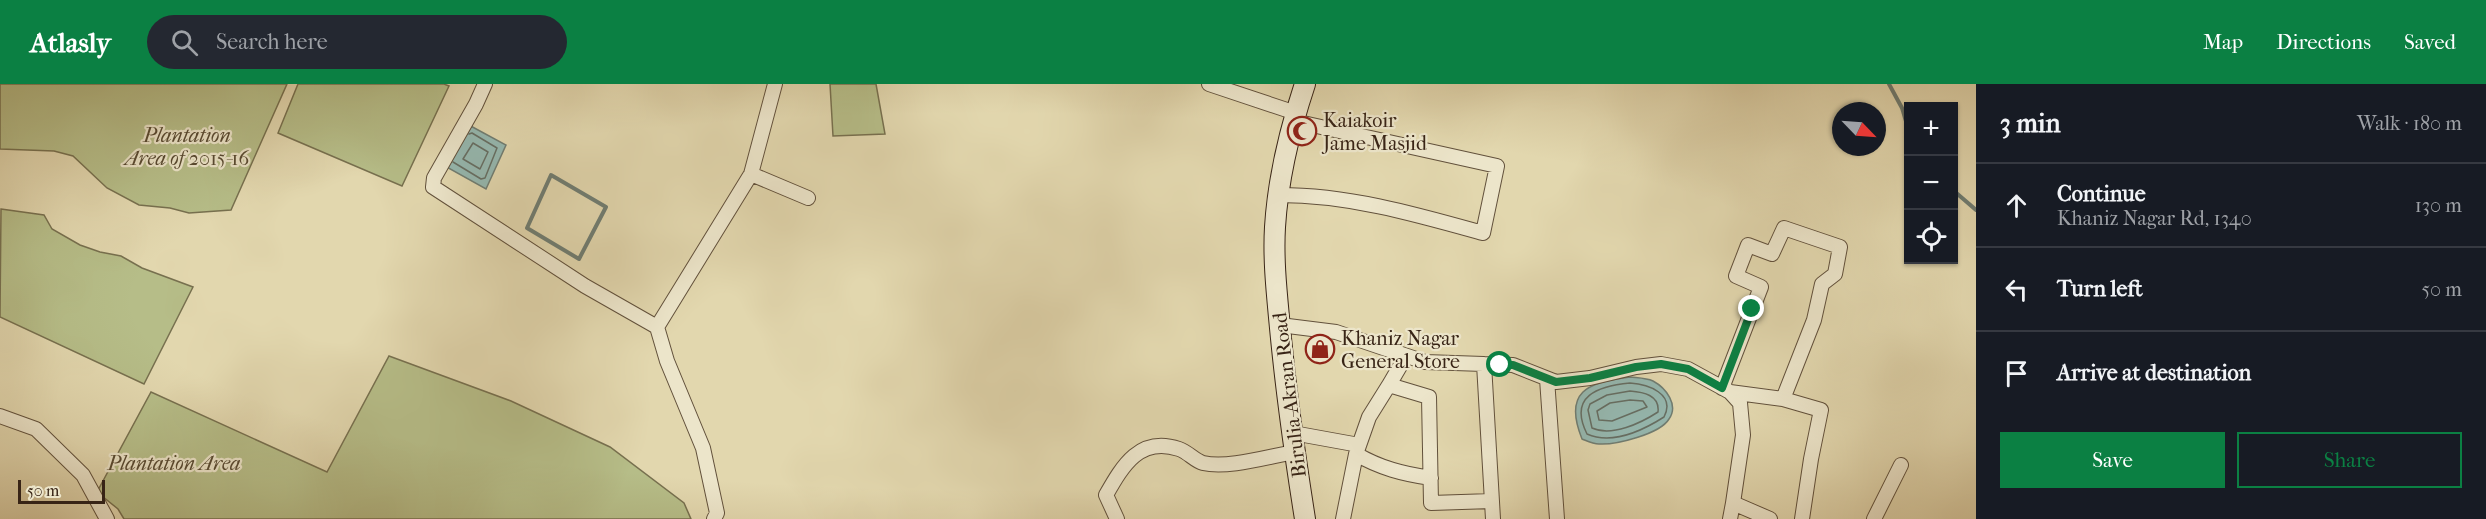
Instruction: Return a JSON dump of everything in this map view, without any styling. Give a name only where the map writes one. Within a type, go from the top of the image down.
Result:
[{"type":"street","points":[[485,84],[434,178],[432,187],[585,286],[657,327],[667,361],[703,448],[717,513],[714,519]]},
{"type":"street","points":[[657,327],[751,174],[775,84]]},
{"type":"street","points":[[1209,84],[1295,117],[1497,166],[1483,233],[1408,211],[1361,202],[1311,195],[1279,195]]},
{"type":"street","name":"Birulia-Akran Road","points":[[1305,84],[1295,117],[1279,195],[1275,228],[1275,270],[1280,326],[1305,519]]},
{"type":"street","points":[[751,174],[808,198]]},
{"type":"street","points":[[1726,390],[1761,286],[1736,276],[1748,245],[1772,254],[1784,228],[1840,247],[1835,274],[1822,284],[1814,320],[1783,399]]},
{"type":"street","points":[[1280,326],[1336,332],[1425,362],[1513,365],[1556,382],[1590,378],[1636,367],[1661,364],[1688,369],[1726,390],[1740,403],[1743,435],[1730,519]]},
{"type":"street","points":[[1343,519],[1358,449],[1369,417],[1406,356]]},
{"type":"street","points":[[1484,364],[1493,519]]},
{"type":"street","points":[[1547,378],[1557,519]]},
{"type":"street","points":[[1389,385],[1430,397],[1431,503],[1492,501]]},
{"type":"street","points":[[1726,390],[1783,399],[1821,410],[1802,519]]},
{"type":"street","points":[[0,416],[36,429],[83,474],[107,519]]},
{"type":"street","points":[[1117,519],[1106,495],[1121,468],[1140,450],[1165,445],[1183,450],[1203,463],[1226,463],[1294,442],[1358,449],[1375,465],[1400,473],[1431,478]]},
{"type":"street","points":[[1350,485],[1375,465]]},
{"type":"street","points":[[1874,519],[1901,465]]},
{"type":"street","points":[[1733,503],[1770,519]]},
{"type":"green space","name":"Plantation Area of 2015-16","points":[[0,84],[287,84],[231,210],[189,213],[170,208],[139,205],[107,188],[73,156],[54,151],[0,149]]},
{"type":"green space","points":[[298,84],[444,84],[449,86],[402,186],[278,133]]},
{"type":"green space","points":[[830,84],[876,84],[885,134],[833,136]]},
{"type":"green space","points":[[1,209],[44,215],[52,229],[80,245],[121,256],[142,268],[193,287],[144,384],[0,317]]},
{"type":"green space","name":"Plantation Area","points":[[389,356],[511,401],[610,447],[684,503],[691,519],[124,519],[118,509],[97,492],[151,392],[327,472]]},
{"type":"water","points":[[467,124],[506,145],[486,189],[443,165]]},
{"type":"water","points":[[1630,377],[1650,380],[1666,392],[1673,408],[1669,419],[1647,434],[1626,440],[1599,444],[1582,439],[1575,410],[1583,392],[1602,382]]},
{"type":"waterway","points":[[1889,84],[1904,115]]},
{"type":"waterway","points":[[551,175],[606,207],[579,259],[527,228],[551,175]]},
{"type":"waterway","points":[[1958,194],[1976,210]]},
{"type":"place","name":"Kaiakoir Jame Masjid","points":[[1302,131]]},
{"type":"place","name":"Khaniz Nagar General Store","points":[[1320,349]]},
{"type":"route","points":[[1500,365],[1513,365],[1556,382],[1590,378],[1636,367],[1661,364],[1688,369],[1722,388],[1752,309]]}]
